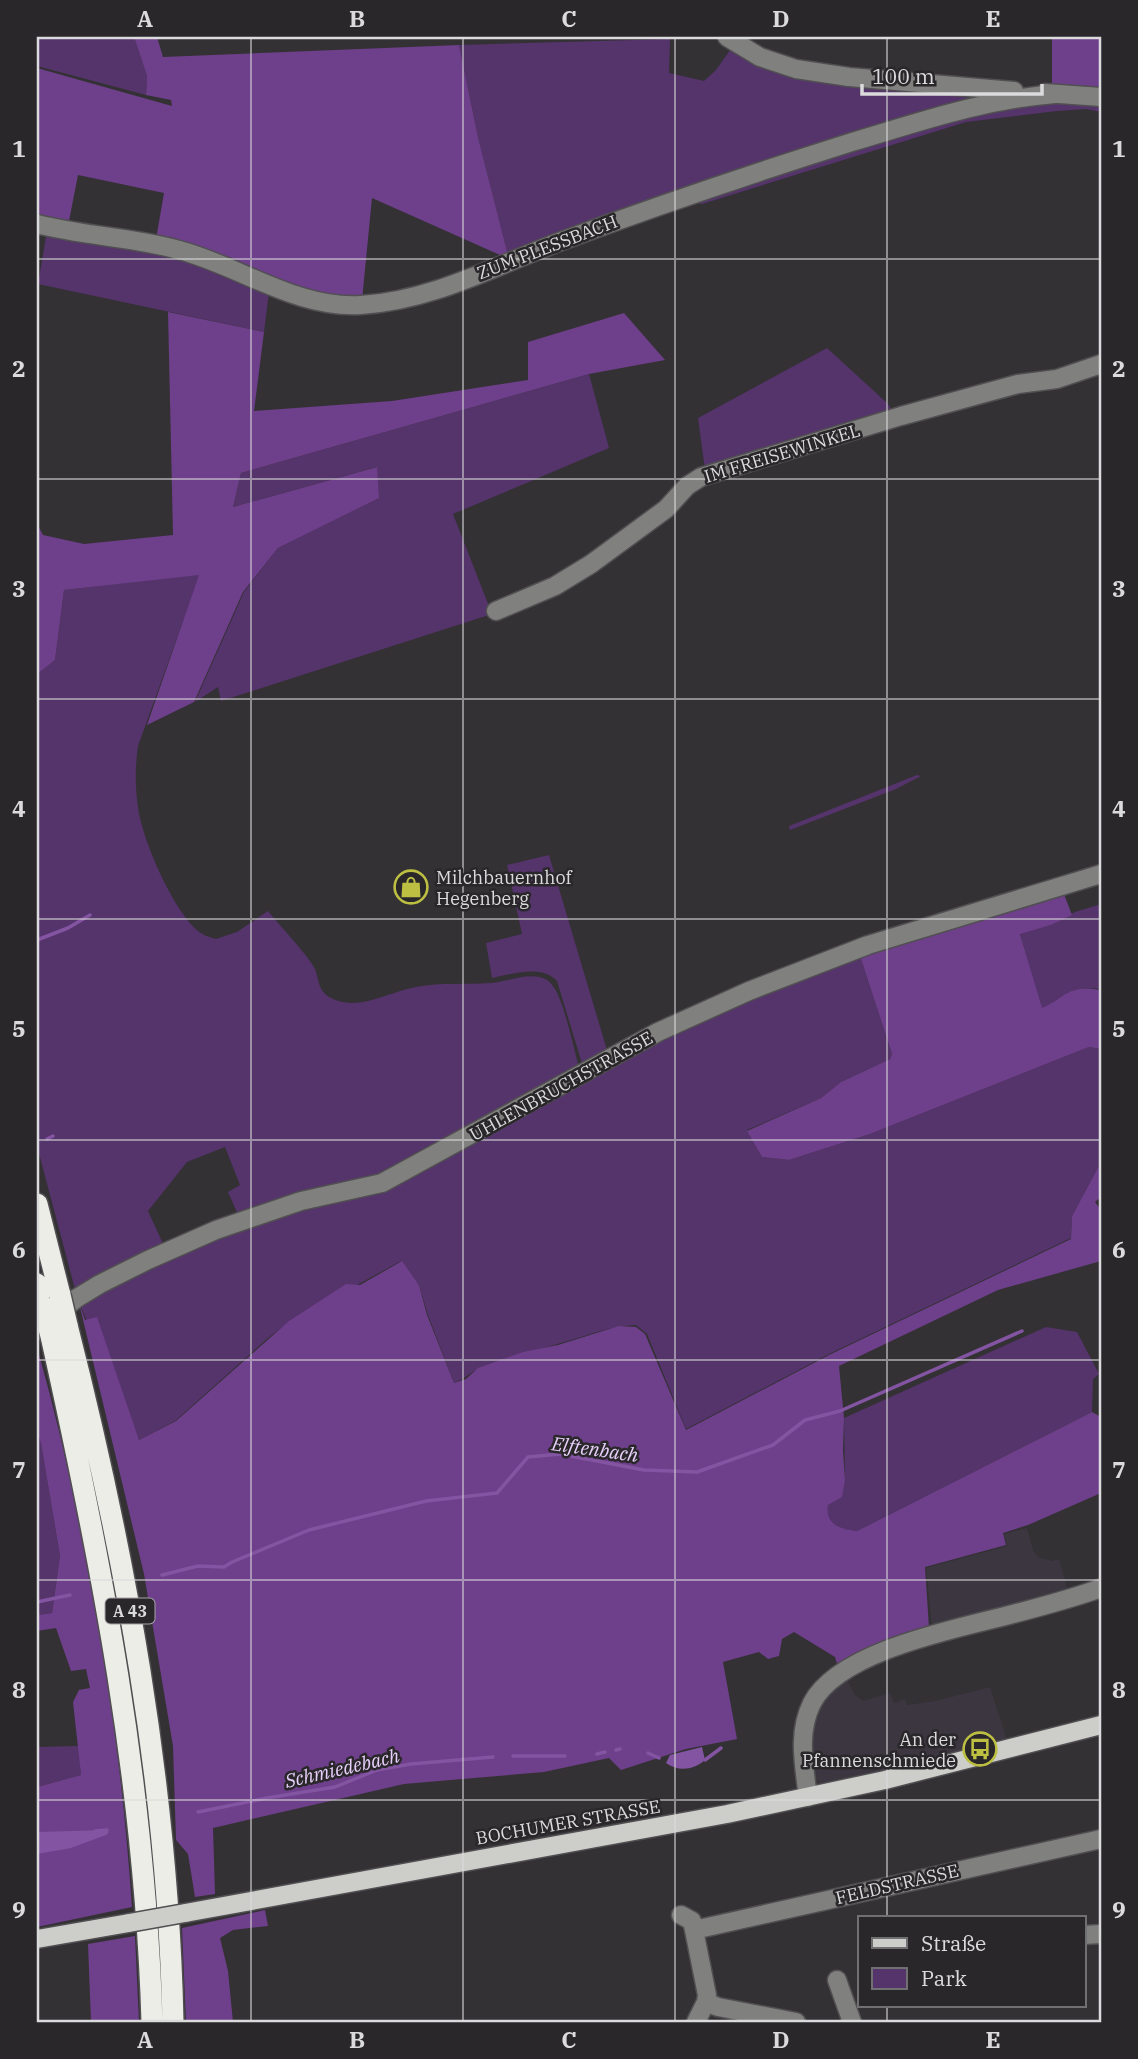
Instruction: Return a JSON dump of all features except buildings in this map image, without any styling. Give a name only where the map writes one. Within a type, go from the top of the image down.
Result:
[{"type":"highway","name":"A 43","points":[[37,1204],[51,1301],[52,1330],[118,1669],[138,1814],[152,2022]]},
{"type":"highway","name":"A 43","points":[[37,1284],[51,1301]]},
{"type":"highway","name":"A 43","points":[[52,1330],[107,1491],[140,1670],[163,1850],[173,2022]]},
{"type":"main road","name":"BOCHUMER STRASSE","points":[[37,1939],[607,1837],[808,1797],[1101,1725]]},
{"type":"street","points":[[727,37],[761,57],[796,69],[849,77],[1101,96]]},
{"type":"street","name":"ZUM PLESSBACH","points":[[37,224],[68,232],[181,250],[312,299],[359,305],[385,302],[432,292],[513,259],[691,194],[814,154],[974,105],[1055,94]]},
{"type":"street","name":"IM FREISEWINKEL","points":[[496,611],[555,586],[591,564],[666,509],[687,486],[701,477],[901,416],[1018,384],[1057,379],[1101,364]]},
{"type":"street","name":"UHLENBRUCHSTRASSE","points":[[52,1330],[77,1298],[100,1284],[196,1238],[302,1201],[382,1183],[658,1032],[749,990],[868,945],[1101,874]]},
{"type":"street","points":[[808,1797],[802,1748],[806,1719],[817,1694],[838,1675],[867,1658],[920,1639],[1101,1588]]},
{"type":"street","name":"FELDSTRASSE","points":[[694,1930],[1101,1839]]},
{"type":"street","points":[[681,1916],[692,1922],[707,1995],[696,2022]]},
{"type":"street","points":[[837,1980],[852,2022]]},
{"type":"street","points":[[706,2002],[759,2019],[796,2022]]},
{"type":"shaded area","points":[[134,37],[157,37],[163,57],[459,45],[478,137],[509,259],[372,198],[362,300],[312,296],[156,239],[164,193],[78,175],[68,226],[37,220],[37,68],[172,106],[171,100],[146,95],[147,76]]},
{"type":"shaded area","points":[[1052,37],[1101,37],[1101,93],[1052,92]]},
{"type":"shaded area","points":[[168,312],[264,332],[254,411],[392,401],[528,380],[528,342],[624,313],[665,360],[589,374],[241,473],[233,507],[377,467],[379,498],[278,548],[243,592],[194,702],[147,725],[199,575],[64,590],[55,660],[37,674],[37,524],[43,535],[84,544],[173,535]]},
{"type":"shaded area","points":[[1062,889],[1072,915],[1051,925],[1020,934],[1042,1008],[1075,990],[1101,990],[1101,1049],[1089,1047],[870,1134],[789,1160],[762,1157],[747,1131],[821,1098],[841,1082],[890,1059],[892,1054],[859,953]]},
{"type":"shaded area","points":[[1101,1162],[1101,1197],[1095,1202],[1101,1210],[1101,1261],[998,1290],[839,1366],[844,1418],[845,1480],[842,1497],[828,1505],[828,1512],[835,1525],[857,1531],[1092,1412],[1101,1417],[1101,1493],[1003,1533],[1006,1545],[925,1567],[929,1628],[864,1650],[838,1667],[835,1657],[794,1632],[782,1639],[779,1656],[768,1659],[759,1652],[723,1662],[737,1739],[686,1749],[621,1770],[609,1758],[544,1772],[404,1784],[213,1828],[215,1894],[195,1897],[188,1854],[176,1840],[173,1746],[144,1574],[79,1303],[85,1320],[97,1317],[139,1440],[176,1421],[289,1321],[346,1284],[360,1285],[402,1261],[419,1285],[427,1315],[454,1383],[466,1379],[478,1368],[523,1352],[558,1345],[619,1326],[636,1327],[645,1334],[686,1430],[829,1355],[1071,1239],[1072,1216]]},
{"type":"shaded area","points":[[37,1347],[72,1485],[99,1625],[119,1766],[132,1907],[37,1927],[37,1787],[81,1775],[73,1702],[79,1690],[90,1688],[86,1669],[71,1671],[56,1628],[37,1631],[37,1615],[52,1613],[60,1556],[37,1431]]},
{"type":"shaded area","points":[[1027,1528],[1033,1550],[1038,1557],[1051,1561],[1059,1559],[1068,1591],[932,1628],[926,1568],[1007,1546],[1004,1534]]},
{"type":"shaded area","points":[[847,1679],[854,1694],[863,1701],[890,1693],[894,1703],[905,1699],[907,1705],[990,1687],[1007,1740],[822,1785],[812,1769],[812,1724],[820,1704],[834,1688]]},
{"type":"shaded area","points":[[702,1747],[705,1760],[696,1766],[681,1769],[666,1763],[670,1755]]},
{"type":"shaded area","points":[[37,1832],[109,1832],[106,1835],[71,1848],[37,1854]]},
{"type":"shaded area","points":[[265,1910],[268,1926],[233,1930],[220,1938],[228,1971],[233,2022],[186,2022],[182,1928]]},
{"type":"shaded area","points":[[135,1936],[139,2022],[91,2022],[88,1944]]},
{"type":"green space","points":[[37,37],[134,37],[147,76],[146,95],[37,66]]},
{"type":"green space","points":[[670,39],[669,73],[704,81],[716,70],[733,46],[746,53],[987,92],[987,100],[509,259],[478,137],[459,45]]},
{"type":"green space","points":[[1060,102],[1101,106],[1101,112],[1086,109],[1057,111],[966,122],[702,204],[680,199],[991,109]]},
{"type":"green space","points":[[47,231],[178,256],[269,292],[264,332],[38,284]]},
{"type":"green space","points":[[827,348],[892,410],[705,470],[698,418]]},
{"type":"green space","points":[[589,374],[609,448],[453,514],[492,614],[221,701],[218,687],[195,702],[244,592],[278,548],[378,498],[376,467],[233,507],[241,473]]},
{"type":"green space","points":[[200,574],[138,746],[136,769],[136,792],[145,837],[168,890],[187,920],[201,933],[216,939],[237,932],[268,911],[311,963],[323,991],[329,997],[351,1003],[373,1000],[425,985],[491,983],[527,977],[545,979],[551,983],[561,1001],[580,1071],[394,1175],[240,1219],[228,1192],[240,1185],[225,1147],[187,1162],[148,1211],[165,1248],[76,1293],[37,1146],[37,673],[55,660],[64,590]]},
{"type":"green space","points":[[917,775],[921,776],[896,789],[790,830],[789,826]]},
{"type":"green space","points":[[549,855],[609,1057],[584,1070],[557,981],[543,973],[535,972],[492,978],[486,943],[522,934],[507,865]]},
{"type":"green space","points":[[1101,904],[1101,989],[1075,990],[1041,1009],[1020,933],[1051,925],[1075,912]]},
{"type":"green space","points":[[859,953],[892,1054],[890,1059],[841,1082],[821,1098],[747,1130],[762,1157],[789,1160],[870,1134],[1089,1047],[1101,1049],[1101,1162],[1072,1216],[1071,1238],[829,1354],[686,1429],[647,1334],[636,1325],[607,1329],[502,1360],[478,1369],[454,1383],[419,1285],[401,1261],[289,1322],[175,1421],[139,1440],[79,1303],[220,1234],[336,1197],[637,1046]]},
{"type":"green space","points":[[1046,1327],[1077,1332],[1099,1374],[1093,1379],[1092,1412],[857,1531],[842,1529],[829,1522],[826,1515],[828,1505],[845,1480],[844,1418]]},
{"type":"green space","points":[[37,1432],[41,1442],[60,1556],[52,1613],[37,1615]]},
{"type":"green space","points":[[37,1743],[39,1747],[79,1746],[81,1775],[37,1787]]},
{"type":"waterway","points":[[37,940],[68,928],[90,915]]},
{"type":"waterway","points":[[47,1139],[53,1136]]},
{"type":"waterway","name":"Elftenbach","points":[[162,1575],[198,1566],[224,1567],[309,1530],[426,1501],[497,1493],[528,1457],[560,1454],[644,1470],[697,1472],[773,1445],[805,1420],[840,1411],[1022,1331]]},
{"type":"waterway","name":"Elftenbach","points":[[37,1602],[70,1595]]},
{"type":"waterway","name":"Schmiedebach","points":[[705,1760],[721,1748]]},
{"type":"waterway","name":"Schmiedebach","points":[[616,1750],[620,1749]]},
{"type":"waterway","name":"Schmiedebach","points":[[597,1754],[605,1752]]},
{"type":"waterway","name":"Schmiedebach","points":[[648,1753],[659,1758]]},
{"type":"waterway","name":"Schmiedebach","points":[[513,1756],[565,1756]]},
{"type":"waterway","name":"Schmiedebach","points":[[198,1812],[335,1787],[377,1770],[411,1764],[493,1757]]},
{"type":"waterway","points":[[95,1831],[107,1830]]},
{"type":"place","name":"Milchbauernhof Hegenberg","points":[[411,887]]},
{"type":"place","name":"An der Pfannenschmiede","points":[[980,1749]]}]
